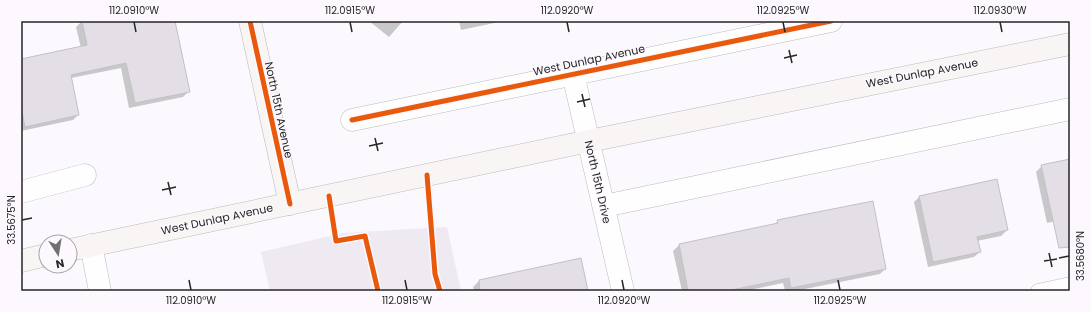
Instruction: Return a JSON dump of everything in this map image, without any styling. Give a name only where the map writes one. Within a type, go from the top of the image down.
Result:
[{"type":"main road","name":"North 15th Avenue","points":[[250,21],[290,204]]},
{"type":"main road","name":"West Dunlap Avenue","points":[[78,248],[588,141],[1070,44]]},
{"type":"main road","points":[[21,261],[38,257]]},
{"type":"street","name":"West Dunlap Avenue","points":[[352,120],[831,21]]},
{"type":"street","name":"North 15th Drive","points":[[573,74],[623,291]]},
{"type":"street","points":[[604,206],[1070,109]]},
{"type":"street","points":[[21,192],[85,175]]},
{"type":"street","points":[[91,245],[100,291]]},
{"type":"lane","points":[[1038,291],[1070,284]]},
{"type":"shaded area","points":[[447,227],[461,291],[270,291],[261,252],[343,233]]},
{"type":"building","points":[[82,21],[175,21],[190,92],[135,103],[126,63],[71,75],[79,115],[25,127],[21,107],[21,59],[87,45]]},
{"type":"building","points":[[1070,159],[1070,247],[1059,248],[1041,165]]},
{"type":"building","points":[[997,179],[1008,230],[977,237],[981,252],[933,262],[919,196]]},
{"type":"building","points":[[873,201],[886,269],[791,288],[789,278],[727,291],[688,291],[679,244],[778,223],[777,220]]},
{"type":"building","points":[[581,258],[588,291],[480,291],[479,280]]},
{"type":"cycle path","points":[[250,21],[290,204]]},
{"type":"cycle path","points":[[352,120],[831,21]]},
{"type":"cycle path","points":[[427,175],[435,274],[440,291]]},
{"type":"cycle path","points":[[329,196],[336,241],[365,236],[378,291]]}]
